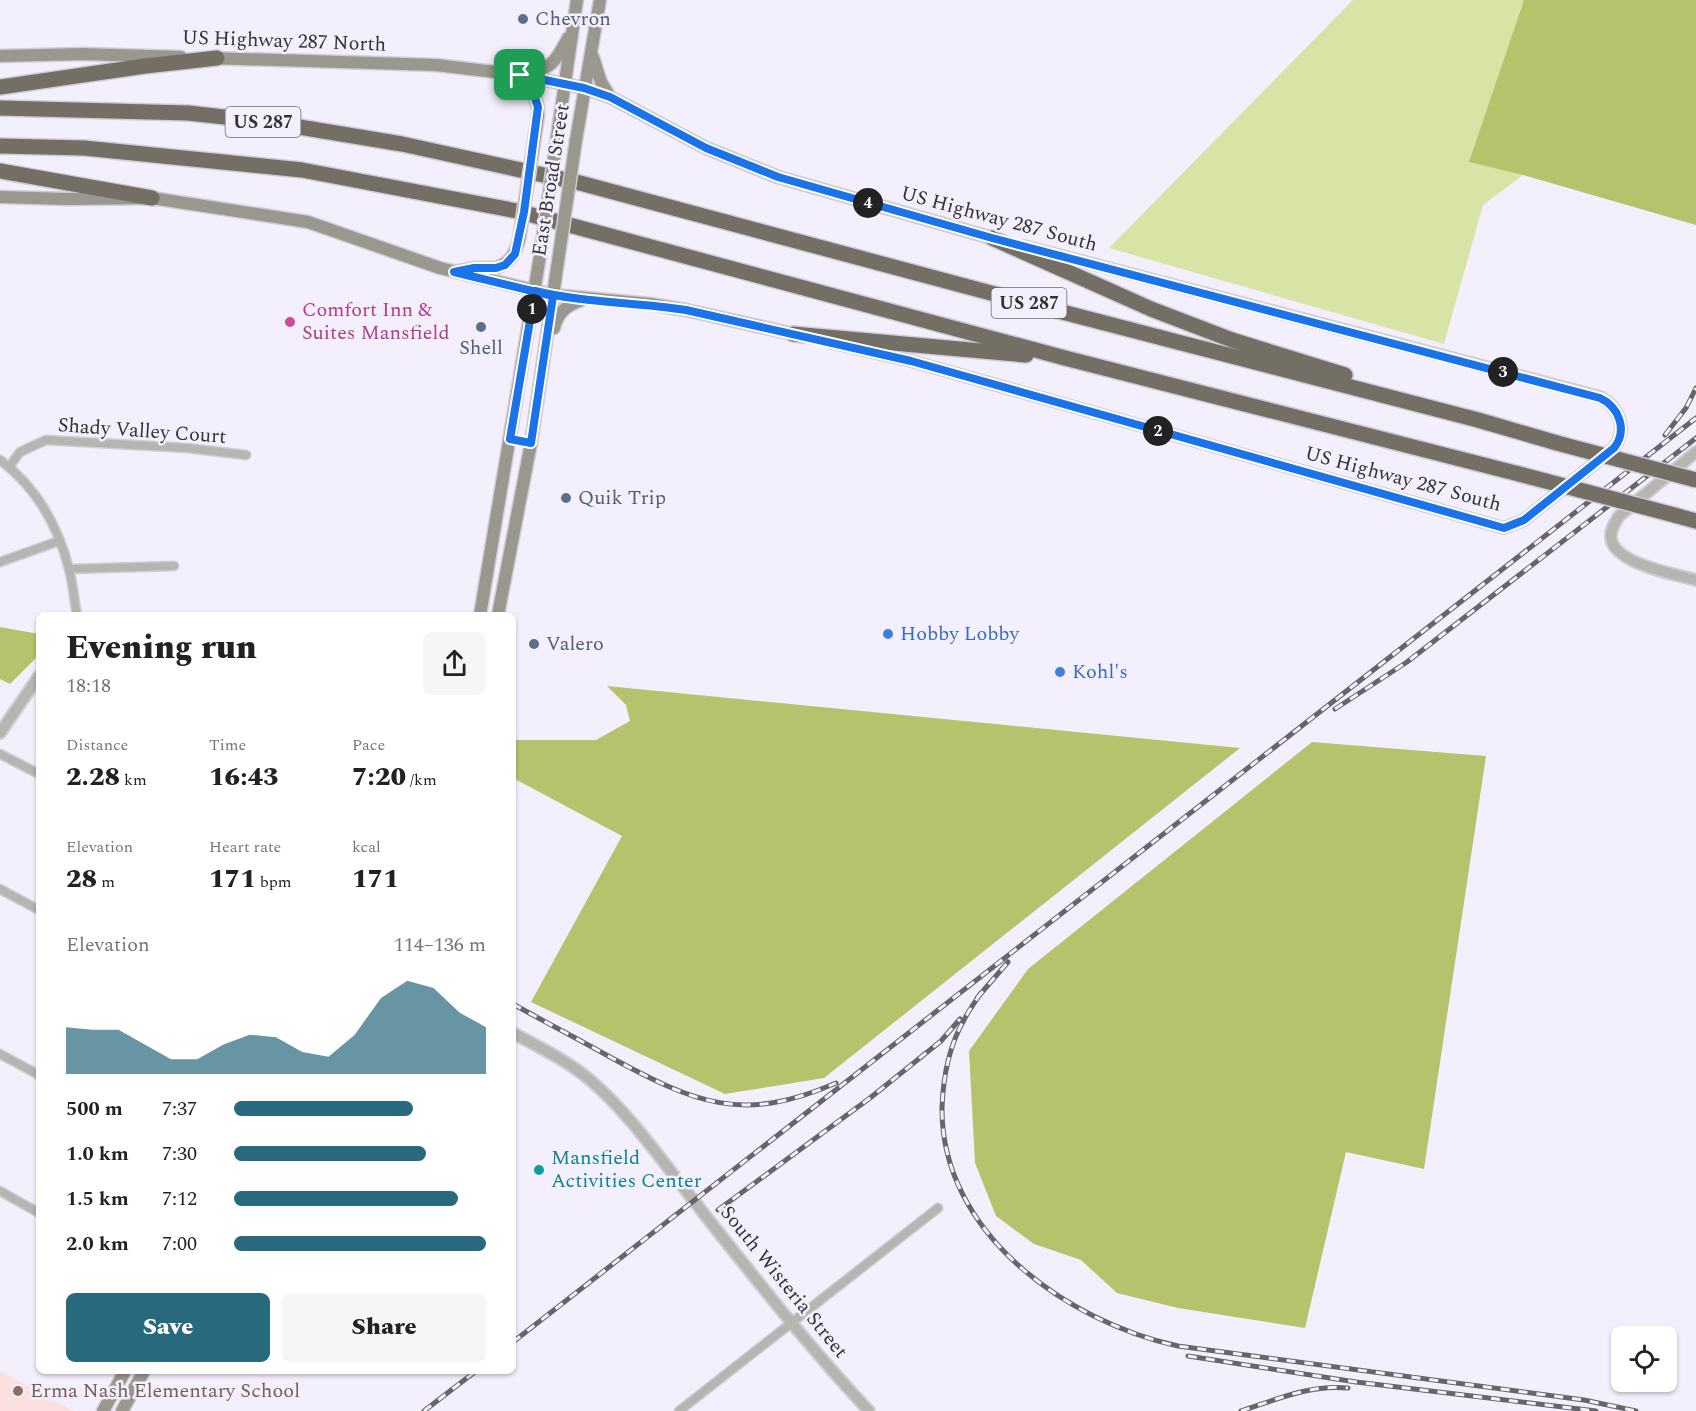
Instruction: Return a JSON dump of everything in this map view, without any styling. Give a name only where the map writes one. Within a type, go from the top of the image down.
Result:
[{"type":"highway","points":[[0,87],[217,58]]},
{"type":"highway","name":"US 287","points":[[0,108],[188,113],[270,122],[413,146],[580,183],[1031,304],[1478,420],[1696,480]]},
{"type":"highway","name":"US 287","points":[[0,146],[84,148],[302,170],[517,211],[1065,358],[1696,521]]},
{"type":"highway","points":[[0,171],[153,198]]},
{"type":"highway","points":[[992,238],[1151,309],[1222,336],[1381,387],[1447,405],[1478,420]]},
{"type":"highway","points":[[793,334],[1065,358]]},
{"type":"main road","name":"East Broad Street","points":[[481,612],[535,291],[577,0]]},
{"type":"main road","name":"East Broad Street","points":[[499,612],[531,443],[584,88],[600,0]]},
{"type":"main road","points":[[454,272],[474,268],[496,268],[509,262],[515,254],[538,116],[534,95],[520,75],[543,70],[551,65],[557,59],[572,32]]},
{"type":"main road","points":[[592,49],[595,68],[610,97]]},
{"type":"main road","name":"US Highway 287 North","points":[[0,56],[83,54],[436,65],[520,75],[565,85]]},
{"type":"main road","name":"US Highway 287 South","points":[[565,85],[584,88],[610,97],[706,148],[740,163],[788,180],[992,238]]},
{"type":"main road","points":[[0,197],[153,198],[308,222],[454,272],[535,291]]},
{"type":"main road","name":"US Highway 287 South","points":[[535,291],[553,296],[650,304],[686,310],[793,334]]},
{"type":"main road","points":[[547,346],[560,312],[585,298]]},
{"type":"main road","points":[[510,439],[531,443]]},
{"type":"main road","points":[[485,592],[502,594]]},
{"type":"main road","points":[[103,1411],[123,1374]]},
{"type":"main road","points":[[122,1411],[142,1374]]},
{"type":"street","name":"US Highway 287 South","points":[[793,334],[911,361],[1504,528],[1524,520],[1614,448],[1620,437],[1618,414],[1612,405],[1600,398],[992,238]]},
{"type":"street","name":"Shady Valley Court","points":[[9,467],[20,452],[46,441],[187,448],[246,455]]},
{"type":"street","points":[[1696,452],[1618,516],[1612,527],[1611,539],[1615,548],[1639,564],[1696,580]]},
{"type":"street","points":[[0,460],[39,498],[46,510],[69,568],[76,612]]},
{"type":"street","points":[[0,562],[58,540]]},
{"type":"street","points":[[69,568],[174,566]]},
{"type":"street","points":[[0,733],[36,680]]},
{"type":"street","points":[[0,754],[36,772]]},
{"type":"street","points":[[0,889],[36,908]]},
{"type":"street","name":"South Wisteria Street","points":[[516,1035],[589,1079],[609,1097],[647,1139],[792,1323],[869,1411]]},
{"type":"street","points":[[0,1054],[36,1073]]},
{"type":"street","points":[[0,1191],[36,1211]]},
{"type":"street","points":[[679,1411],[938,1208]]},
{"type":"shaded area","name":"Erma Nash Elementary School","points":[[0,1371],[73,1411],[0,1411]]},
{"type":"green space","points":[[1353,0],[1524,0],[1470,162],[1523,175],[1483,205],[1444,344],[1109,248]]},
{"type":"green space","points":[[1524,0],[1696,0],[1696,225],[1523,175],[1469,162]]},
{"type":"green space","points":[[0,627],[36,633],[36,658],[10,684],[0,679]]},
{"type":"green space","points":[[607,686],[1240,748],[824,1078],[725,1094],[531,1002],[622,836],[516,780],[516,740],[596,740],[630,721],[626,705]]},
{"type":"green space","points":[[1312,742],[1486,756],[1424,1169],[1346,1152],[1305,1328],[1178,1308],[1117,1293],[1081,1260],[1034,1244],[996,1216],[975,1163],[969,1051],[1028,969]]},
{"type":"railway","points":[[1665,435],[1686,408],[1696,388]]},
{"type":"railway","points":[[516,1340],[1696,418]]},
{"type":"railway","points":[[1335,709],[1407,662],[1696,438]]},
{"type":"railway","points":[[977,998],[1008,962]]},
{"type":"railway","points":[[981,993],[954,1040],[948,1062],[942,1108],[947,1153],[963,1195],[987,1232],[1018,1265],[1054,1293],[1094,1316],[1136,1334],[1178,1346],[1584,1400],[1636,1411]]},
{"type":"railway","points":[[516,1006],[640,1073],[694,1096],[720,1103],[746,1105],[773,1103],[803,1096],[836,1083]]},
{"type":"railway","points":[[718,1210],[870,1098],[941,1041],[960,1019]]},
{"type":"railway","points":[[1188,1356],[1356,1382],[1596,1411]]},
{"type":"railway","points":[[424,1411],[472,1374]]},
{"type":"railway","points":[[1241,1411],[1320,1388],[1348,1388]]},
{"type":"place","name":"Chevron","points":[[523,19]]},
{"type":"place","name":"Comfort Inn & Suites Mansfield","points":[[290,322]]},
{"type":"place","name":"Shell","points":[[481,327]]},
{"type":"place","name":"Quik Trip","points":[[566,498]]},
{"type":"place","name":"Hobby Lobby","points":[[888,634]]},
{"type":"place","name":"Valero","points":[[534,644]]},
{"type":"place","name":"Kohl's","points":[[1060,672]]},
{"type":"place","name":"Mansfield Activities Center","points":[[539,1170]]},
{"type":"place","name":"Erma Nash Elementary School","points":[[18,1391]]},
{"type":"route","points":[[520,75],[534,95],[538,116],[524,212],[515,254],[505,265],[490,270],[474,268],[454,272],[553,296],[531,443],[510,439],[535,291],[553,296],[650,304],[686,310],[911,361],[1496,527],[1504,528],[1524,520],[1614,448],[1620,437],[1618,414],[1612,405],[1600,398],[992,238],[778,177],[706,148],[610,97],[584,88],[520,75]]}]
